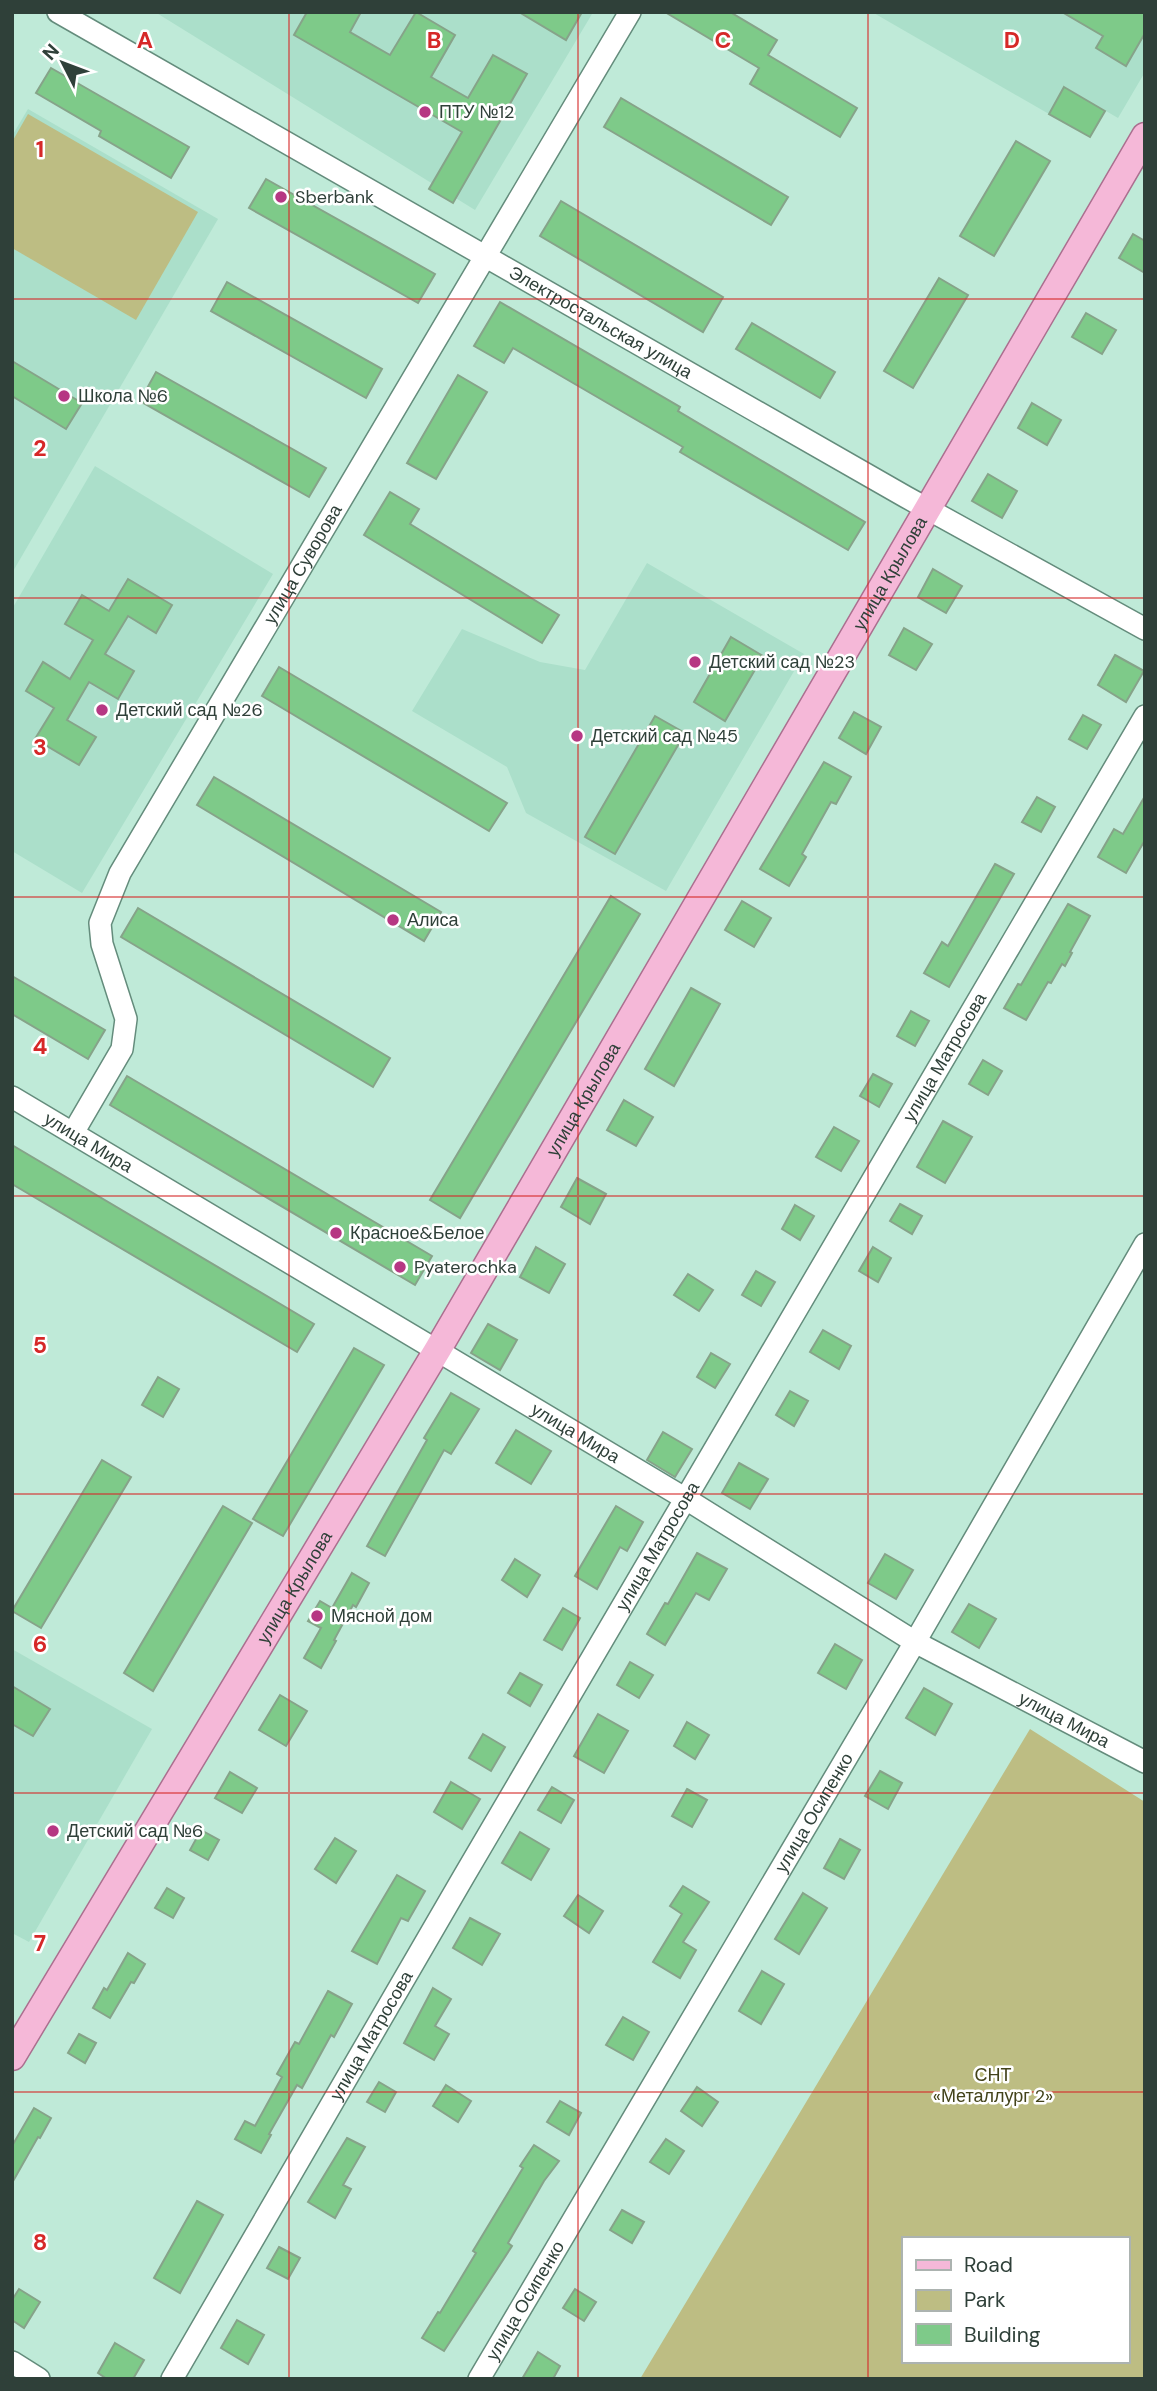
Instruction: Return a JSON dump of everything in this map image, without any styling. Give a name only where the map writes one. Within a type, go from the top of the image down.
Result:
[{"type":"main road","name":"улица Крылова","points":[[12,2057],[438,1349],[1145,136]]},
{"type":"street","name":"Электростальская улица","points":[[58,12],[927,509],[1145,629]]},
{"type":"street","name":"улица Суворова","points":[[72,1133],[122,1049],[125,1019],[102,944],[100,923],[120,873],[630,12]]},
{"type":"street","name":"улица Матросова","points":[[172,2379],[1145,716]]},
{"type":"street","name":"улица Мира","points":[[12,1097],[438,1349],[915,1642],[1145,1762]]},
{"type":"street","name":"улица Осипенко","points":[[479,2379],[915,1642],[1145,1244]]},
{"type":"street","points":[[12,2362],[39,2379]]},
{"type":"shaded area","name":"ПТУ №12","points":[[155,12],[588,12],[592,14],[475,210]]},
{"type":"shaded area","points":[[872,12],[1145,12],[1145,72],[1118,118],[1065,87],[1049,114]]},
{"type":"shaded area","name":"Школа №6","points":[[28,109],[218,219],[12,573],[12,136]]},
{"type":"shaded area","name":"Детский сад №26","points":[[95,466],[273,574],[82,893],[12,851],[12,609]]},
{"type":"shaded area","name":"Детский сад №45","points":[[647,563],[804,654],[666,891],[526,813],[507,767],[412,711],[462,629],[540,662],[585,670]]},
{"type":"shaded area","name":"Детский сад №6","points":[[12,1649],[152,1729],[29,1942],[12,1933]]},
{"type":"green space","points":[[28,114],[198,212],[136,320],[12,248],[12,142]]},
{"type":"green space","name":"СНТ «Металлург 2»","points":[[1030,1729],[1145,1802],[1145,2379],[640,2379]]},
{"type":"building","points":[[307,12],[361,12],[350,32],[390,55],[416,12],[455,35],[431,77],[468,98],[493,55],[527,74],[453,203],[429,189],[462,132],[294,35]]},
{"type":"building","points":[[519,12],[582,12],[566,40]]},
{"type":"building","points":[[665,12],[730,12],[777,40],[768,55],[857,108],[840,137],[750,84],[759,68]]},
{"type":"building","points":[[1062,12],[1145,12],[1145,33],[1126,66],[1096,48],[1103,36]]},
{"type":"building","points":[[51,68],[189,147],[171,178],[99,136],[101,131],[36,93]]},
{"type":"building","points":[[1064,87],[1105,111],[1090,137],[1049,114]]},
{"type":"building","points":[[621,98],[788,197],[771,225],[604,127]]},
{"type":"building","points":[[1016,141],[1050,161],[994,256],[960,236]]},
{"type":"building","points":[[266,179],[435,274],[418,303],[249,208]]},
{"type":"building","points":[[561,201],[723,297],[703,332],[540,236]]},
{"type":"building","points":[[1133,234],[1145,241],[1145,273],[1119,258]]},
{"type":"building","points":[[939,278],[968,295],[913,388],[884,371]]},
{"type":"building","points":[[227,282],[382,369],[366,398],[211,311]]},
{"type":"building","points":[[500,302],[680,407],[678,411],[865,522],[848,550],[680,452],[683,447],[513,348],[504,363],[474,346]]},
{"type":"building","points":[[1086,313],[1116,330],[1102,354],[1072,337]]},
{"type":"building","points":[[752,323],[835,372],[820,398],[736,349]]},
{"type":"building","points":[[12,361],[82,403],[66,429],[12,396]]},
{"type":"building","points":[[156,372],[326,468],[309,497],[140,401]]},
{"type":"building","points":[[458,375],[487,392],[436,479],[407,463]]},
{"type":"building","points":[[1032,403],[1061,420],[1047,445],[1018,428]]},
{"type":"building","points":[[988,474],[1017,491],[1002,518],[972,501]]},
{"type":"building","points":[[390,492],[419,509],[410,524],[559,615],[542,643],[364,535]]},
{"type":"building","points":[[933,569],[962,586],[946,613],[918,597]]},
{"type":"building","points":[[128,579],[172,605],[156,633],[128,616],[105,654],[134,671],[118,699],[89,682],[67,720],[96,737],[79,765],[35,739],[54,708],[26,691],[43,662],[70,679],[93,640],[65,624],[82,595],[109,611]]},
{"type":"building","points":[[904,628],[932,644],[916,670],[889,655]]},
{"type":"building","points":[[731,637],[763,656],[725,721],[694,702]]},
{"type":"building","points":[[1115,655],[1144,671],[1126,702],[1098,685]]},
{"type":"building","points":[[279,667],[507,803],[489,831],[262,696]]},
{"type":"building","points":[[854,712],[881,727],[866,754],[839,738]]},
{"type":"building","points":[[1083,715],[1101,725],[1087,749],[1069,739]]},
{"type":"building","points":[[655,716],[685,733],[615,854],[585,837]]},
{"type":"building","points":[[824,762],[851,777],[836,804],[831,802],[802,854],[806,857],[789,886],[760,869]]},
{"type":"building","points":[[214,777],[441,912],[424,941],[197,805]]},
{"type":"building","points":[[1145,796],[1145,840],[1126,873],[1098,857],[1114,829],[1123,834]]},
{"type":"building","points":[[1037,797],[1055,807],[1041,832],[1022,822]]},
{"type":"building","points":[[995,864],[1014,874],[949,987],[924,973],[942,942],[948,946]]},
{"type":"building","points":[[611,896],[640,914],[460,1218],[430,1200]]},
{"type":"building","points":[[742,901],[771,918],[754,947],[725,930]]},
{"type":"building","points":[[1068,904],[1090,916],[1065,966],[1062,964],[1051,983],[1048,982],[1026,1020],[1004,1008],[1018,984],[1021,985]]},
{"type":"building","points":[[138,908],[390,1058],[373,1087],[121,937]]},
{"type":"building","points":[[12,976],[105,1030],[88,1059],[12,1014]]},
{"type":"building","points":[[691,988],[720,1004],[674,1086],[645,1069]]},
{"type":"building","points":[[911,1011],[929,1021],[915,1046],[897,1036]]},
{"type":"building","points":[[983,1060],[1002,1071],[988,1095],[969,1084]]},
{"type":"building","points":[[873,1074],[892,1084],[879,1107],[860,1096]]},
{"type":"building","points":[[127,1076],[432,1256],[415,1285],[110,1105]]},
{"type":"building","points":[[624,1100],[653,1117],[636,1146],[607,1130]]},
{"type":"building","points":[[943,1121],[972,1137],[945,1183],[917,1167]]},
{"type":"building","points":[[834,1127],[859,1141],[841,1171],[816,1157]]},
{"type":"building","points":[[12,1145],[314,1324],[297,1352],[12,1184]]},
{"type":"building","points":[[577,1178],[606,1194],[590,1224],[561,1207]]},
{"type":"building","points":[[900,1204],[922,1216],[912,1234],[890,1221]]},
{"type":"building","points":[[795,1205],[814,1216],[800,1240],[782,1229]]},
{"type":"building","points":[[536,1247],[565,1264],[549,1293],[520,1277]]},
{"type":"building","points":[[873,1247],[891,1258],[878,1282],[859,1271]]},
{"type":"building","points":[[756,1271],[775,1282],[761,1306],[742,1295]]},
{"type":"building","points":[[688,1274],[713,1290],[699,1311],[674,1295]]},
{"type":"building","points":[[488,1324],[517,1340],[500,1370],[471,1353]]},
{"type":"building","points":[[823,1330],[851,1346],[839,1369],[810,1352]]},
{"type":"building","points":[[354,1348],[384,1365],[283,1536],[253,1519]]},
{"type":"building","points":[[711,1353],[730,1364],[715,1388],[697,1377]]},
{"type":"building","points":[[158,1377],[179,1389],[163,1417],[142,1405]]},
{"type":"building","points":[[790,1391],[808,1401],[794,1426],[776,1415]]},
{"type":"building","points":[[451,1393],[479,1409],[451,1454],[444,1450],[385,1556],[367,1546]]},
{"type":"building","points":[[516,1430],[551,1451],[531,1484],[496,1463]]},
{"type":"building","points":[[663,1432],[692,1449],[675,1477],[647,1460]]},
{"type":"building","points":[[102,1460],[131,1477],[41,1628],[12,1611]]},
{"type":"building","points":[[739,1463],[768,1479],[750,1509],[722,1493]]},
{"type":"building","points":[[223,1506],[252,1523],[153,1691],[124,1673]]},
{"type":"building","points":[[616,1506],[643,1522],[627,1551],[620,1547],[597,1589],[575,1576]]},
{"type":"building","points":[[697,1553],[727,1569],[709,1600],[696,1593],[665,1645],[647,1634],[665,1603],[668,1604]]},
{"type":"building","points":[[885,1554],[913,1570],[896,1599],[868,1583]]},
{"type":"building","points":[[515,1559],[540,1575],[527,1597],[502,1580]]},
{"type":"building","points":[[352,1573],[369,1583],[356,1607],[353,1605],[321,1668],[304,1658],[321,1628],[308,1621],[320,1601],[332,1608]]},
{"type":"building","points":[[969,1604],[996,1619],[979,1648],[952,1632]]},
{"type":"building","points":[[563,1608],[580,1618],[562,1650],[544,1640]]},
{"type":"building","points":[[835,1644],[862,1660],[846,1689],[818,1673]]},
{"type":"building","points":[[630,1662],[653,1675],[639,1698],[617,1685]]},
{"type":"building","points":[[520,1673],[542,1685],[530,1706],[508,1693]]},
{"type":"building","points":[[12,1686],[50,1709],[33,1736],[12,1724]]},
{"type":"building","points":[[924,1688],[952,1704],[935,1735],[906,1718]]},
{"type":"building","points":[[280,1695],[307,1711],[286,1746],[259,1730]]},
{"type":"building","points":[[598,1714],[628,1731],[604,1773],[574,1756]]},
{"type":"building","points":[[687,1722],[709,1735],[695,1759],[674,1746]]},
{"type":"building","points":[[483,1734],[505,1747],[491,1771],[469,1758]]},
{"type":"building","points":[[880,1771],[902,1783],[888,1809],[865,1796]]},
{"type":"building","points":[[230,1772],[257,1788],[242,1813],[215,1798]]},
{"type":"building","points":[[451,1782],[480,1799],[462,1829],[434,1812]]},
{"type":"building","points":[[552,1787],[574,1800],[561,1823],[538,1810]]},
{"type":"building","points":[[687,1789],[707,1800],[692,1827],[672,1816]]},
{"type":"building","points":[[201,1830],[219,1840],[208,1860],[190,1850]]},
{"type":"building","points":[[520,1832],[549,1849],[531,1880],[502,1863]]},
{"type":"building","points":[[335,1838],[356,1851],[336,1883],[315,1869]]},
{"type":"building","points":[[840,1839],[860,1850],[844,1879],[824,1868]]},
{"type":"building","points":[[397,1875],[425,1891],[408,1921],[401,1918],[377,1964],[352,1951]]},
{"type":"building","points":[[683,1886],[709,1902],[683,1942],[696,1950],[680,1978],[653,1962],[682,1914],[670,1906]]},
{"type":"building","points":[[167,1888],[184,1898],[173,1918],[155,1908]]},
{"type":"building","points":[[803,1893],[827,1908],[799,1954],[775,1939]]},
{"type":"building","points":[[578,1895],[603,1911],[589,1933],[564,1916]]},
{"type":"building","points":[[470,1918],[500,1934],[482,1965],[453,1948]]},
{"type":"building","points":[[128,1953],[145,1964],[110,2018],[93,2008],[104,1988],[107,1990]]},
{"type":"building","points":[[762,1971],[784,1984],[761,2024],[739,2011]]},
{"type":"building","points":[[433,1988],[451,1999],[435,2026],[449,2034],[434,2060],[404,2043]]},
{"type":"building","points":[[328,1991],[352,2004],[334,2037],[331,2035],[302,2088],[297,2085],[261,2153],[235,2139],[245,2121],[255,2126],[282,2077],[277,2074],[295,2042],[299,2044]]},
{"type":"building","points":[[623,2017],[649,2032],[633,2060],[606,2045]]},
{"type":"building","points":[[79,2034],[96,2043],[85,2063],[68,2053]]},
{"type":"building","points":[[379,2082],[396,2092],[385,2112],[367,2102]]},
{"type":"building","points":[[446,2085],[471,2101],[458,2122],[433,2106]]},
{"type":"building","points":[[697,2087],[718,2102],[702,2126],[681,2111]]},
{"type":"building","points":[[560,2101],[581,2113],[569,2135],[547,2122]]},
{"type":"building","points":[[34,2108],[51,2118],[12,2183],[12,2146]]},
{"type":"building","points":[[347,2138],[365,2147],[343,2185],[351,2189],[335,2218],[308,2202]]},
{"type":"building","points":[[666,2139],[684,2151],[669,2174],[650,2162]]},
{"type":"building","points":[[534,2145],[559,2161],[544,2181],[508,2243],[512,2246],[444,2351],[422,2338],[476,2253],[473,2251]]},
{"type":"building","points":[[197,2201],[223,2215],[180,2293],[154,2278]]},
{"type":"building","points":[[622,2210],[644,2222],[632,2243],[610,2230]]},
{"type":"building","points":[[279,2247],[300,2258],[288,2279],[267,2268]]},
{"type":"building","points":[[19,2289],[40,2302],[24,2328],[12,2320],[12,2300]]},
{"type":"building","points":[[575,2289],[596,2302],[584,2321],[563,2308]]},
{"type":"building","points":[[237,2320],[264,2335],[248,2364],[221,2348]]},
{"type":"building","points":[[115,2343],[144,2360],[133,2379],[107,2379],[98,2373]]},
{"type":"building","points":[[538,2352],[560,2366],[553,2379],[522,2379]]},
{"type":"place","name":"ПТУ №12","points":[[425,112]]},
{"type":"place","name":"Sberbank","points":[[281,197]]},
{"type":"place","name":"Школа №6","points":[[64,396]]},
{"type":"place","name":"Детский сад №23","points":[[695,662]]},
{"type":"place","name":"Детский сад №26","points":[[102,710]]},
{"type":"place","name":"Детский сад №45","points":[[577,736]]},
{"type":"place","name":"Алиса","points":[[393,920]]},
{"type":"place","name":"Красное&Белое","points":[[336,1233]]},
{"type":"place","name":"Pyaterochka","points":[[400,1267]]},
{"type":"place","name":"Мясной дом","points":[[317,1616]]},
{"type":"place","name":"Детский сад №6","points":[[53,1831]]}]
